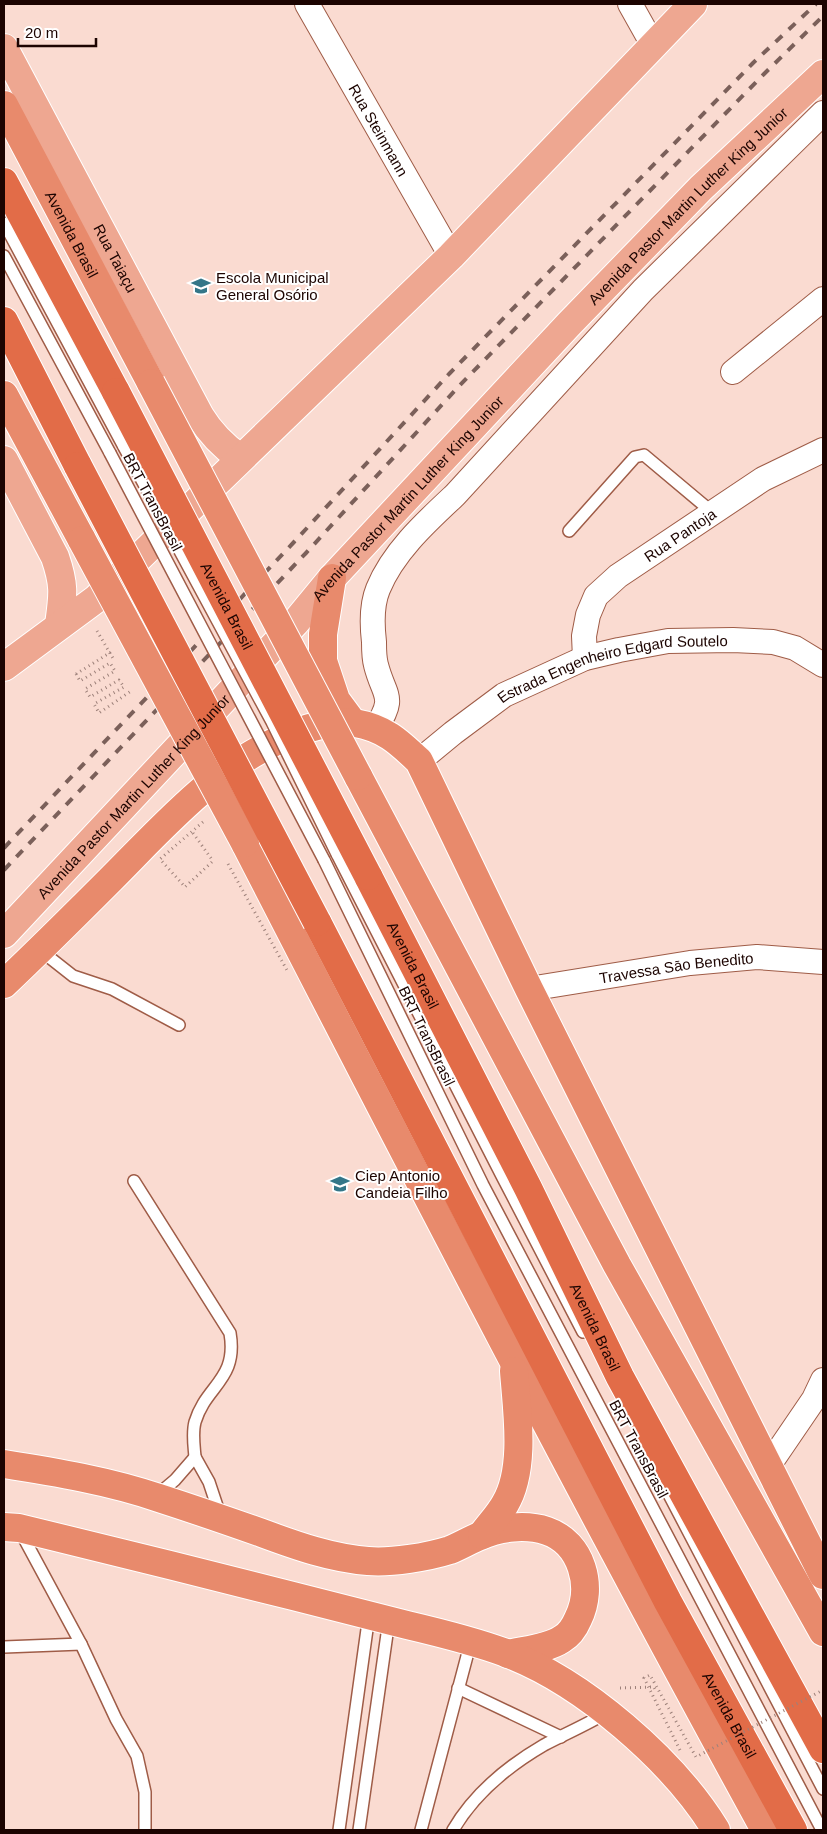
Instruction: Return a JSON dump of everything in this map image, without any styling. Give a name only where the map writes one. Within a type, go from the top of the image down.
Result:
[{"type":"highway","name":"Avenida Brasil","points":[[4,105],[617,1265],[823,1632]]},
{"type":"highway","name":"Avenida Brasil","points":[[4,182],[116,392],[368,876],[528,1188],[620,1377],[816,1731],[823,1749]]},
{"type":"highway","name":"Avenida Brasil","points":[[4,321],[668,1602],[793,1830]]},
{"type":"highway","name":"Avenida Brasil","points":[[4,395],[245,843],[376,1099],[641,1603],[765,1830]]},
{"type":"highway","points":[[332,578],[323,634],[323,661],[336,700],[364,726],[397,740],[419,761],[529,988],[823,1575]]},
{"type":"highway","points":[[4,984],[178,812],[216,778],[249,755],[272,742],[321,724],[364,726]]},
{"type":"highway","points":[[482,1535],[506,1503],[516,1474],[518,1424],[513,1360]]},
{"type":"highway","points":[[4,1464],[61,1472],[156,1497],[321,1554],[369,1562],[424,1556],[450,1550],[482,1535],[511,1528],[546,1531],[562,1538],[574,1550],[582,1567],[586,1590],[583,1609],[575,1625],[563,1639],[542,1647],[508,1654]]},
{"type":"highway","points":[[9,1524],[471,1641],[508,1654],[550,1675],[669,1753],[716,1830]]},
{"type":"main road","points":[[4,667],[96,599],[451,256],[693,4]]},
{"type":"main road","name":"Rua Taiaçu","points":[[4,48],[200,416],[211,433],[223,446],[240,458]]},
{"type":"main road","name":"Avenida Pastor Martin Luther King Junior","points":[[4,934],[295,623],[332,578],[569,324],[695,194],[823,74]]},
{"type":"main road","points":[[4,460],[60,570],[63,583],[59,626]]},
{"type":"street","name":"Rua Steinmann","points":[[307,4],[451,256]]},
{"type":"street","points":[[630,4],[653,45]]},
{"type":"street","points":[[364,726],[385,714],[388,703],[386,691],[375,665],[373,612],[378,590],[392,562],[429,519],[454,495],[643,290],[823,113]]},
{"type":"street","points":[[733,372],[823,299]]},
{"type":"street","name":"Rua Pantoja","points":[[585,658],[584,636],[588,615],[596,596],[618,576],[763,479],[823,450]]},
{"type":"street","name":"Estrada Engenheiro Edgard Soutelo","points":[[419,761],[504,695],[585,658],[668,641],[733,640],[773,642],[796,648],[823,665]]},
{"type":"street","name":"Travessa Sāo Benedito","points":[[529,988],[690,963],[757,957],[823,962]]},
{"type":"street","points":[[769,1465],[814,1398],[823,1380]]},
{"type":"lane","name":"BRT TransBrasil","points":[[4,223],[272,722],[497,1168],[589,1343]]},
{"type":"lane","name":"BRT TransBrasil","points":[[4,256],[324,860],[483,1185],[822,1830]]},
{"type":"lane","points":[[569,531],[635,458],[644,455],[712,512]]},
{"type":"lane","points":[[40,950],[74,976],[112,989],[179,1025]]},
{"type":"lane","points":[[134,1181],[230,1333],[231,1358],[222,1380],[204,1404],[196,1421],[193,1435],[195,1457],[209,1482],[222,1519]]},
{"type":"lane","points":[[156,1497],[175,1480],[195,1457]]},
{"type":"lane","name":"BRT TransBrasil","points":[[658,1474],[823,1790]]},
{"type":"lane","points":[[9,1524],[81,1644],[136,1756],[144,1792],[146,1830]]},
{"type":"lane","points":[[339,1830],[379,1618]]},
{"type":"lane","points":[[359,1830],[379,1618]]},
{"type":"lane","points":[[421,1830],[471,1641]]},
{"type":"lane","points":[[4,1647],[81,1644]]},
{"type":"lane","points":[[458,1688],[561,1738]]},
{"type":"lane","points":[[453,1830],[458,1821],[484,1790],[514,1764],[561,1738],[597,1706]]},
{"type":"path","points":[[84,607],[122,674]]},
{"type":"path","points":[[76,674],[80,681],[110,663],[115,670],[85,689],[90,697],[120,680],[124,687],[94,704],[98,713],[131,691],[126,682]]},
{"type":"path","points":[[178,812],[213,861],[185,888],[160,859],[204,821]]},
{"type":"path","points":[[597,1706],[599,1690],[654,1687],[688,1746],[669,1753],[644,1678],[650,1675],[696,1758],[823,1690]]},
{"type":"railway","points":[[4,848],[294,542],[449,374],[753,63],[816,4]]},
{"type":"railway","points":[[4,870],[306,553],[460,385],[823,16]]},
{"type":"place","name":"Escola Municipal General Osório","points":[[201,286]]},
{"type":"place","name":"Ciep Antonio Candeia Filho","points":[[340,1184]]}]
